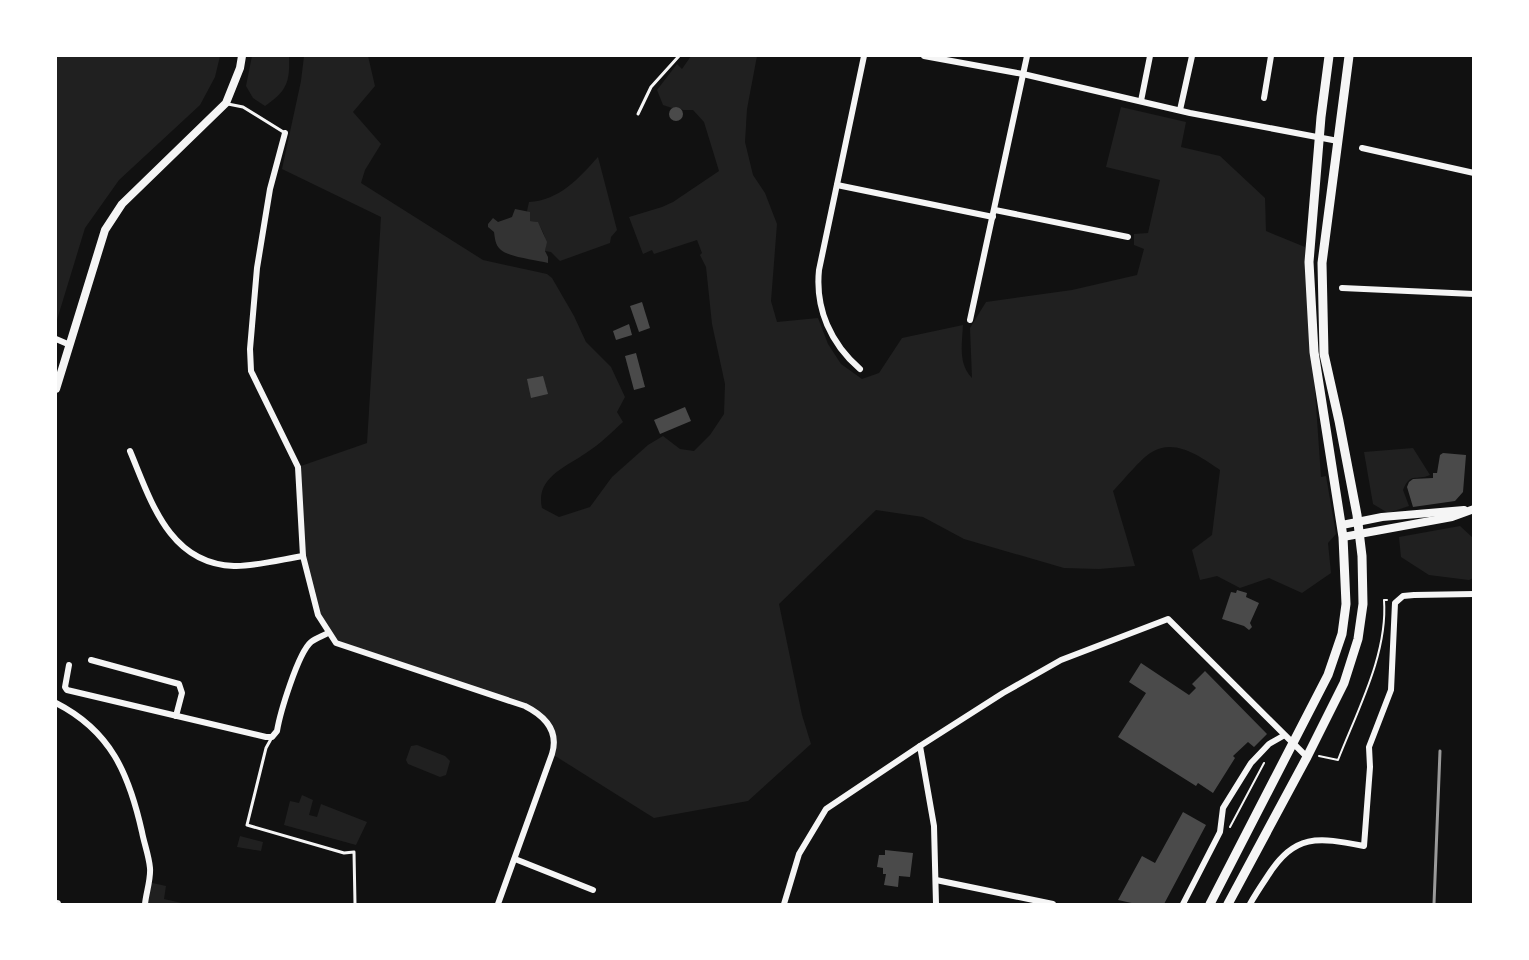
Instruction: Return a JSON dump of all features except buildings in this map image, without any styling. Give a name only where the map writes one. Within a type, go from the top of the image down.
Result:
[{"type":"main road","points":[[1210,904],[1328,675],[1342,634],[1346,604],[1342,525],[1314,352],[1310,262],[1329,56]]},
{"type":"main road","points":[[1228,904],[1257,847],[1312,757],[1344,682],[1358,639],[1363,604],[1358,522],[1324,354],[1322,264],[1349,56]]},
{"type":"street","points":[[56,389],[105,230],[122,204],[226,103],[240,68],[242,56]]},
{"type":"street","points":[[860,369],[845,357],[832,336],[824,317],[818,291],[819,270],[864,56]]},
{"type":"street","points":[[924,56],[1023,74],[1180,110],[1338,141]]},
{"type":"street","points":[[970,320],[1027,56]]},
{"type":"street","points":[[1141,101],[1150,56]]},
{"type":"street","points":[[1180,110],[1192,56]]},
{"type":"street","points":[[1264,98],[1271,56]]},
{"type":"street","points":[[285,133],[270,189],[257,268],[250,349],[251,371],[298,467],[303,556],[318,615],[336,643],[525,706],[535,710],[551,726],[555,745],[498,904]]},
{"type":"street","points":[[1362,148],[1473,173]]},
{"type":"street","points":[[837,185],[1128,237]]},
{"type":"street","points":[[1342,288],[1473,294]]},
{"type":"street","points":[[56,339],[70,345]]},
{"type":"street","points":[[130,451],[157,514],[179,544],[203,560],[234,566],[303,556]]},
{"type":"street","points":[[1342,525],[1394,516],[1473,509]]},
{"type":"street","points":[[1343,537],[1452,517],[1473,509]]},
{"type":"street","points":[[1250,904],[1275,864],[1292,847],[1302,842],[1323,840],[1364,846],[1370,767],[1369,747],[1391,690],[1395,603],[1403,596],[1473,594]]},
{"type":"street","points":[[784,904],[800,854],[826,809],[1003,693],[1061,660],[1168,619],[1283,736],[1312,757]]},
{"type":"street","points":[[69,665],[65,687],[67,690],[192,718],[254,735],[272,736],[277,731],[305,648],[312,641],[328,633]]},
{"type":"street","points":[[91,660],[179,684],[182,687],[182,693],[176,716]]},
{"type":"street","points":[[56,703],[83,719],[111,748],[127,778],[150,869],[145,904]]},
{"type":"street","points":[[1183,904],[1220,832],[1223,808],[1251,763],[1269,744],[1283,736]]},
{"type":"street","points":[[920,746],[934,826],[936,904]]},
{"type":"street","points":[[515,859],[593,890]]},
{"type":"street","points":[[936,880],[1053,904]]},
{"type":"lane","points":[[638,114],[651,87],[679,56]]},
{"type":"lane","points":[[226,103],[243,107],[285,133]]},
{"type":"lane","points":[[272,736],[266,748],[247,825],[344,853],[354,852],[355,904]]},
{"type":"path","points":[[1312,757],[1338,760],[1376,663],[1382,639],[1384,600],[1395,603]]},
{"type":"path","points":[[1228,830],[1264,763]]},
{"type":"shaded area","points":[[56,56],[220,56],[215,77],[200,105],[119,180],[85,228],[56,323]]},
{"type":"shaded area","points":[[252,56],[289,56],[286,85],[278,96],[265,106],[253,98],[246,86]]},
{"type":"shaded area","points":[[304,56],[368,56],[375,86],[353,112],[381,144],[365,170],[361,183],[483,260],[547,274],[552,278],[574,316],[586,342],[611,367],[625,397],[617,412],[623,422],[596,446],[554,474],[548,481],[541,498],[542,508],[559,517],[590,507],[612,477],[648,445],[663,436],[680,449],[694,451],[710,435],[724,414],[725,384],[712,324],[706,267],[700,255],[702,253],[697,240],[654,254],[652,250],[643,254],[629,217],[673,202],[719,171],[704,122],[693,110],[663,105],[657,90],[677,64],[682,69],[691,56],[757,56],[747,109],[745,142],[753,175],[765,193],[777,224],[771,301],[777,322],[818,318],[828,344],[841,364],[862,379],[879,373],[902,338],[963,325],[963,360],[972,378],[970,328],[986,302],[1072,290],[1137,275],[1144,249],[1134,245],[1134,234],[1148,233],[1160,180],[1106,167],[1121,107],[1186,122],[1181,147],[1220,156],[1265,198],[1266,231],[1305,247],[1321,477],[1326,476],[1336,534],[1328,543],[1331,573],[1302,593],[1269,578],[1240,588],[1217,576],[1200,580],[1192,550],[1212,535],[1220,470],[1196,455],[1179,448],[1161,448],[1152,452],[1113,491],[1135,566],[1099,569],[1064,568],[964,539],[923,517],[876,510],[779,604],[802,715],[811,744],[748,801],[654,818],[552,754],[554,734],[535,710],[336,643],[318,615],[303,556],[298,467],[367,443],[381,217],[282,169],[301,81]]},
{"type":"shaded area","points":[[598,157],[617,230],[611,237],[610,243],[560,261],[551,252],[545,251],[545,240],[541,229],[537,222],[530,221],[527,211],[529,202],[559,193],[576,180]]},
{"type":"shaded area","points":[[515,209],[530,212],[530,221],[538,222],[547,242],[545,251],[548,263],[510,255],[498,246],[494,232],[488,224],[493,218],[498,222],[512,217]]},
{"type":"shaded area","points":[[1413,448],[1430,475],[1408,481],[1403,490],[1409,506],[1388,513],[1373,504],[1364,452]]},
{"type":"shaded area","points":[[1460,526],[1473,538],[1473,578],[1469,580],[1429,575],[1401,557],[1399,537]]},
{"type":"shaded area","points":[[417,745],[445,756],[450,761],[446,775],[440,777],[408,764],[406,760],[411,746]]},
{"type":"shaded area","points":[[302,795],[313,800],[309,815],[317,817],[321,804],[367,822],[356,845],[284,825],[290,801],[299,803]]},
{"type":"shaded area","points":[[240,836],[263,842],[261,851],[237,847]]},
{"type":"shaded area","points":[[148,882],[166,886],[164,899],[186,904],[145,904]]},
{"type":"railway","points":[[1434,904],[1440,751]]}]
